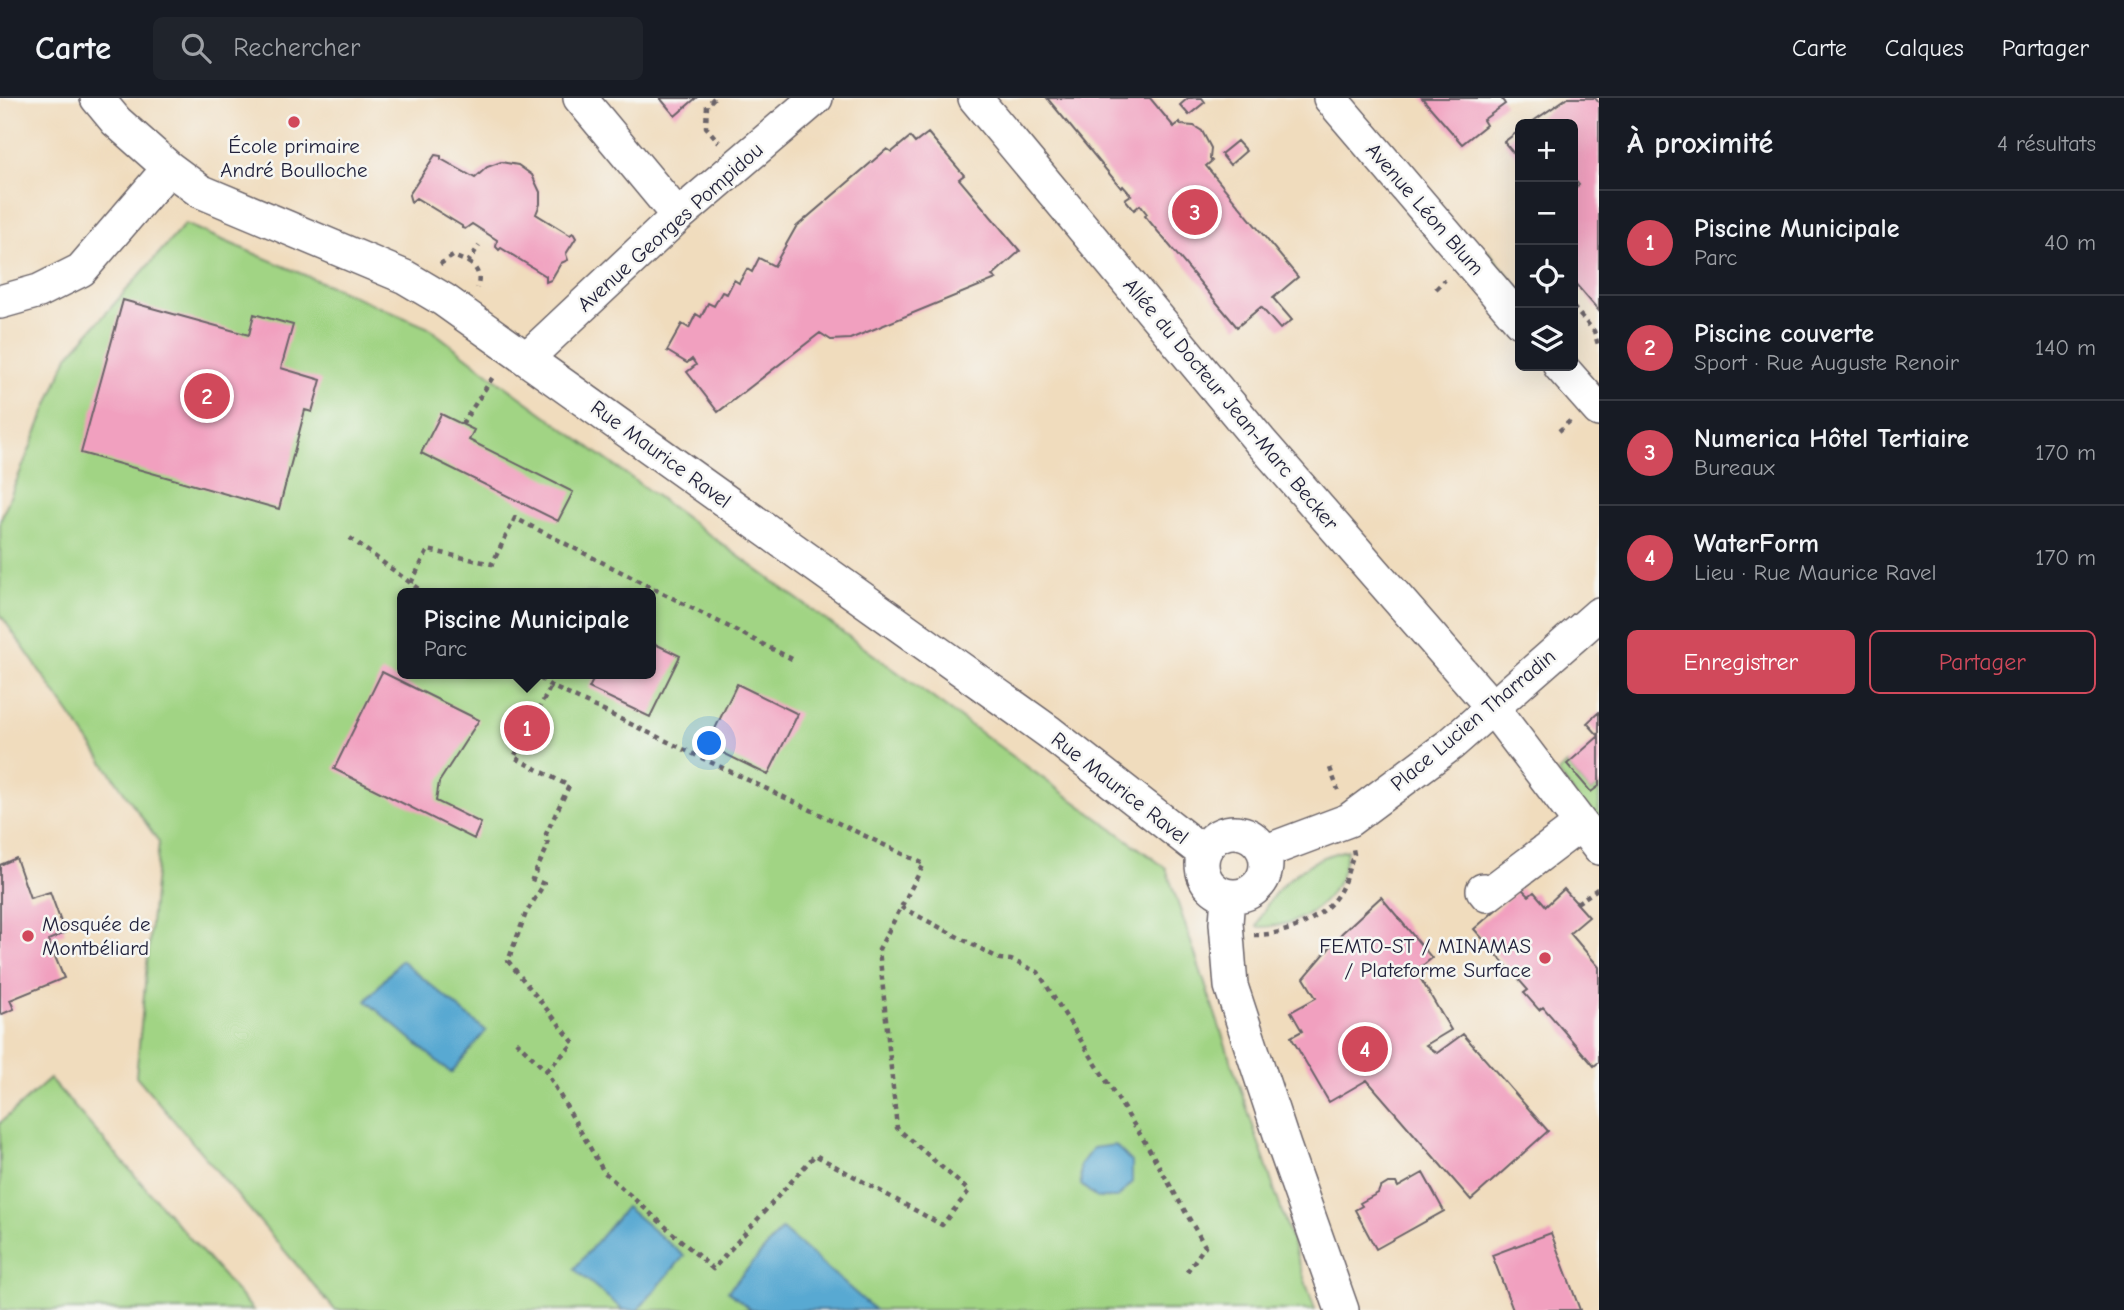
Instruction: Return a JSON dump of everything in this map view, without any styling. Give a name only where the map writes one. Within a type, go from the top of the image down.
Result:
[{"type":"street","name":"Rue Maurice Ravel","points":[[97,98],[116,121],[169,168],[200,191],[405,277],[444,300],[1049,732],[1204,853]]},
{"type":"street","points":[[580,98],[678,216]]},
{"type":"street","name":"Avenue Georges Pompidou","points":[[527,358],[678,216],[816,98]]},
{"type":"street","name":"Allée du Docteur Jean-Marc Becker","points":[[975,98],[1260,441],[1492,706],[1590,836]]},
{"type":"street","name":"Avenue Léon Blum","points":[[1329,98],[1515,315]]},
{"type":"street","points":[[0,302],[39,291],[81,270],[169,168]]},
{"type":"street","points":[[1564,371],[1599,410]]},
{"type":"street","name":"Place Lucien Tharradin","points":[[1264,852],[1349,820],[1451,744],[1599,614]]},
{"type":"street","points":[[1239,832],[1249,835],[1258,842],[1264,852],[1266,861],[1262,880],[1248,894],[1238,897],[1217,892],[1203,875],[1201,864],[1204,853],[1209,843],[1217,836],[1239,832]]},
{"type":"street","points":[[1483,890],[1487,895],[1590,836]]},
{"type":"street","points":[[1228,896],[1227,934],[1231,986],[1342,1310]]},
{"type":"path","points":[[714,98],[707,104],[706,127],[738,165]]},
{"type":"path","points":[[468,262],[479,246]]},
{"type":"path","points":[[438,265],[453,256],[474,266],[480,279],[476,291]]},
{"type":"path","points":[[1436,289],[1446,279]]},
{"type":"path","points":[[1574,308],[1594,331],[1599,348]]},
{"type":"path","points":[[462,424],[493,377]]},
{"type":"path","points":[[411,583],[428,550],[492,564],[515,518],[653,588]]},
{"type":"path","points":[[349,538],[418,588]]},
{"type":"path","points":[[656,590],[792,659]]},
{"type":"path","points":[[516,1041],[545,1071],[604,1172],[713,1269],[816,1155],[942,1225],[969,1191],[897,1128],[879,949],[924,864],[541,679]]},
{"type":"path","points":[[545,1071],[574,1043],[508,961],[526,913],[544,884],[532,879],[548,846],[547,834],[569,786],[514,757],[551,686]]},
{"type":"path","points":[[1227,934],[1265,935],[1292,929],[1321,913],[1340,891],[1354,854],[1349,820],[1330,768]]},
{"type":"path","points":[[1577,903],[1599,888]]},
{"type":"path","points":[[901,907],[1000,959],[1011,960],[1038,972],[1148,1147],[1205,1246],[1184,1276]]},
{"type":"green space","points":[[185,224],[429,328],[1166,868],[1315,1310],[335,1310],[136,1076],[159,842],[0,614],[0,521],[68,356]]},
{"type":"green space","points":[[1488,251],[1515,283],[1515,290],[1485,255]]},
{"type":"green space","points":[[1567,764],[1591,792],[1599,786],[1599,828],[1558,772]]},
{"type":"green space","points":[[1347,850],[1344,867],[1337,882],[1329,896],[1318,907],[1290,922],[1257,927],[1271,900],[1292,877],[1318,860]]},
{"type":"green space","points":[[50,1079],[253,1310],[0,1310],[0,1123]]},
{"type":"water","points":[[401,960],[486,1031],[451,1073],[366,1001]]},
{"type":"water","points":[[1115,1145],[1132,1162],[1132,1183],[1117,1198],[1097,1198],[1081,1185],[1080,1165],[1093,1148]]},
{"type":"water","points":[[626,1207],[684,1256],[638,1310],[623,1310],[574,1269]]},
{"type":"water","points":[[782,1229],[875,1310],[751,1310],[728,1291]]},
{"type":"building","points":[[660,98],[696,98],[675,116]]},
{"type":"building","points":[[1047,98],[1150,98],[1174,127],[1180,122],[1181,125],[1194,126],[1202,131],[1211,148],[1212,161],[1206,166],[1298,277],[1273,298],[1292,320],[1280,329],[1261,307],[1237,327],[1145,216],[1147,214],[1140,205],[1134,210],[1125,199],[1131,195],[1123,186],[1121,188]]},
{"type":"building","points":[[1188,98],[1202,98],[1205,102],[1189,115],[1180,105]]},
{"type":"building","points":[[1422,98],[1501,98],[1505,104],[1483,120],[1486,125],[1462,144]]},
{"type":"building","points":[[1567,98],[1595,98],[1599,103],[1599,311],[1578,287],[1578,119],[1536,119]]},
{"type":"building","points":[[928,133],[964,175],[959,179],[1020,251],[992,276],[996,279],[850,339],[831,340],[820,333],[718,412],[687,372],[696,365],[692,359],[687,363],[667,351],[682,324],[689,328],[696,314],[701,317],[708,303],[714,306],[722,292],[727,294],[734,280],[739,283],[747,269],[752,272],[759,258],[774,266],[796,227],[887,149],[892,152],[910,137],[915,143]]},
{"type":"building","points":[[1515,134],[1515,155],[1504,142]]},
{"type":"building","points":[[1237,141],[1246,151],[1230,165],[1221,154]]},
{"type":"building","points":[[435,155],[441,156],[441,159],[475,178],[487,167],[501,162],[518,165],[532,175],[540,192],[540,204],[536,214],[570,235],[573,233],[576,238],[566,254],[568,260],[561,263],[551,280],[546,282],[546,276],[501,248],[499,250],[496,247],[497,240],[472,224],[462,228],[416,198],[411,202],[409,195]]},
{"type":"building","points":[[123,300],[249,335],[254,314],[293,325],[281,368],[321,380],[312,412],[305,410],[279,509],[81,453]]},
{"type":"building","points":[[441,414],[474,430],[469,440],[573,492],[558,521],[421,453]]},
{"type":"building","points":[[656,644],[680,656],[650,717],[589,688],[594,679],[656,679]]},
{"type":"building","points":[[382,672],[479,720],[439,782],[436,801],[481,823],[474,839],[334,769]]},
{"type":"building","points":[[737,684],[798,714],[768,775],[707,745]]},
{"type":"building","points":[[1599,712],[1599,736],[1587,723]]},
{"type":"building","points":[[1599,736],[1599,786],[1591,792],[1567,764]]},
{"type":"building","name":"Mosquée de Montbéliard","points":[[16,858],[30,898],[50,892],[65,933],[48,940],[64,978],[10,1000],[14,1009],[0,1015],[0,865]]},
{"type":"building","name":"FEMTO-ST / MINAMAS / Plateforme Surface","points":[[1521,888],[1529,896],[1534,892],[1546,906],[1564,889],[1589,917],[1570,933],[1599,967],[1599,1062],[1594,1066],[1543,1007],[1539,1010],[1524,993],[1528,990],[1474,929]]},
{"type":"building","points":[[1381,897],[1432,958],[1416,971],[1451,1030],[1426,1045],[1437,1053],[1463,1034],[1548,1131],[1471,1200],[1367,1080],[1329,1102],[1291,1037],[1302,1031],[1291,1012],[1316,998],[1304,978],[1342,933]]},
{"type":"building","points":[[1423,1173],[1444,1211],[1376,1249],[1355,1210],[1362,1206],[1360,1203],[1378,1193],[1380,1188],[1388,1183],[1396,1183],[1398,1187]]},
{"type":"building","points":[[1551,1233],[1580,1310],[1513,1310],[1492,1255]]},
{"type":"place","name":"École primaire André Boulloche","points":[[294,122]]},
{"type":"place","name":"Numerica Hôtel Tertiaire","points":[[1195,212]]},
{"type":"place","name":"Piscine couverte","points":[[207,396]]},
{"type":"place","name":"Piscine Municipale","points":[[527,728]]},
{"type":"place","name":"Mosquée de Montbéliard","points":[[28,936]]},
{"type":"place","name":"FEMTO-ST / MINAMAS / Plateforme Surface","points":[[1545,958]]},
{"type":"place","name":"WaterForm","points":[[1365,1049]]}]
